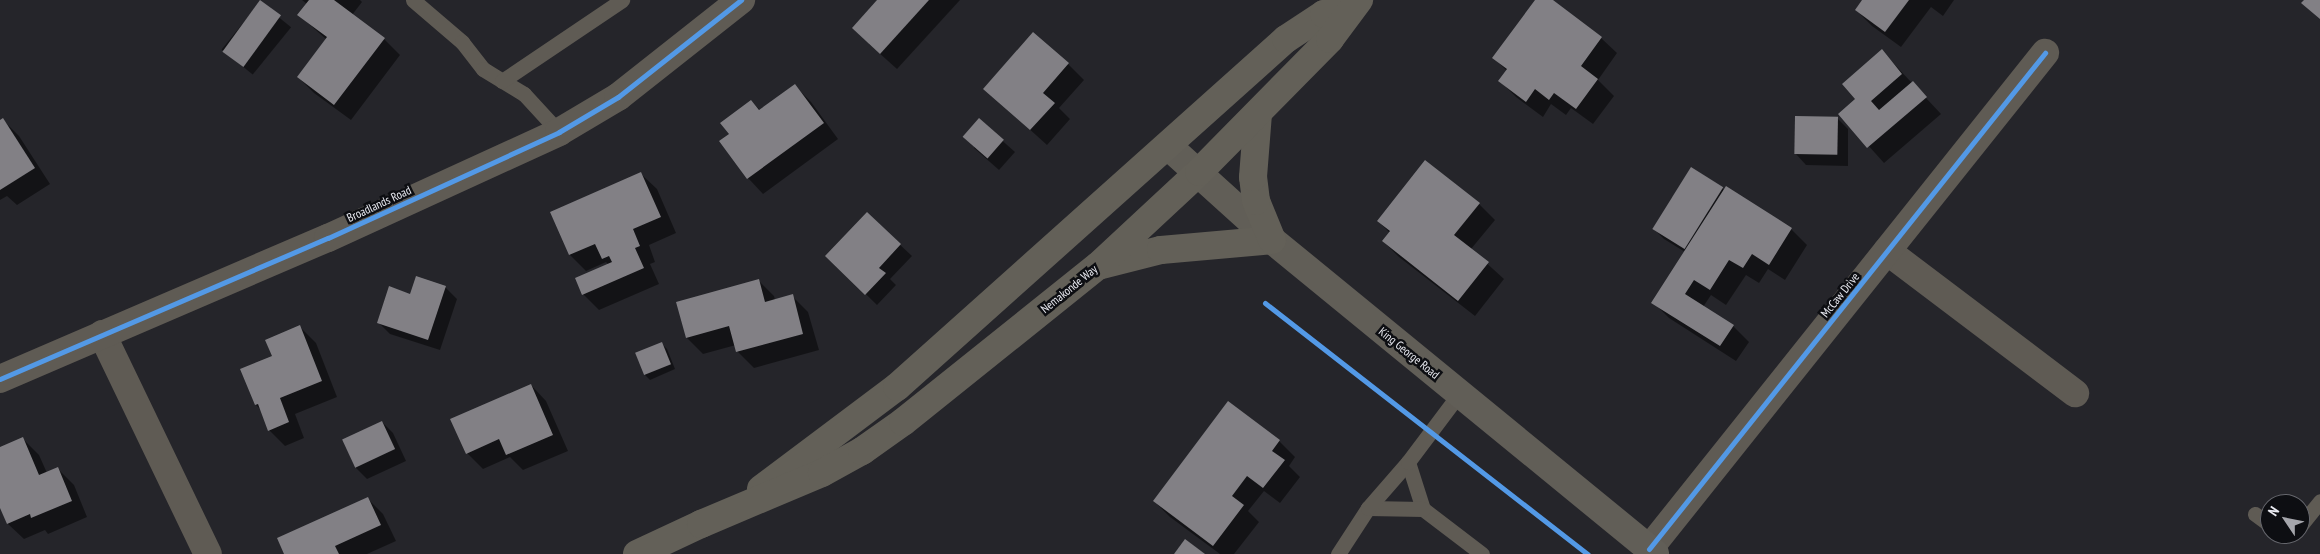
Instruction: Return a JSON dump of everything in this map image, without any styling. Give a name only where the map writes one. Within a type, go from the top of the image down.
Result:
[{"type":"highway","name":"Nemakonde Way","points":[[636,554],[822,473],[869,446],[903,422],[1098,266],[1258,114],[1330,38],[1356,2]]},
{"type":"highway","name":"Nemakonde Way","points":[[734,510],[897,387],[1286,39],[1324,14],[1356,2]]},
{"type":"highway","points":[[1098,266],[1160,250],[1272,240],[1256,201],[1253,177],[1258,114]]},
{"type":"main road","name":"King George Road","points":[[1168,146],[1272,240],[1650,552]]},
{"type":"street","name":"Broadlands Road","points":[[0,380],[102,334],[328,238],[559,132],[618,98],[741,0]]},
{"type":"street","name":"McCaw Drive","points":[[1650,552],[2045,53]]},
{"type":"street","points":[[1887,251],[2075,392]]},
{"type":"street","points":[[102,334],[208,554]]},
{"type":"lane","points":[[413,0],[462,42],[483,69],[524,94],[559,132]]},
{"type":"lane","points":[[502,81],[622,0]]},
{"type":"lane","points":[[1338,554],[1368,508],[1408,462],[1459,394]]},
{"type":"lane","points":[[1408,462],[1423,509],[1482,554]]},
{"type":"lane","points":[[2310,514],[2320,501]]},
{"type":"lane","points":[[1368,508],[1423,509]]},
{"type":"lane","points":[[2255,514],[2260,518]]},
{"type":"building","points":[[260,0],[281,15],[243,67],[222,52]]},
{"type":"building","points":[[309,0],[334,0],[385,38],[334,105],[297,77],[327,37],[297,15]]},
{"type":"building","points":[[877,0],[929,0],[880,54],[852,28]]},
{"type":"building","points":[[1535,0],[1553,0],[1602,37],[1581,66],[1598,79],[1576,109],[1554,93],[1549,100],[1535,89],[1526,102],[1498,81],[1507,69],[1492,58]]},
{"type":"building","points":[[1862,0],[1909,0],[1885,32],[1855,10]]},
{"type":"building","points":[[2304,0],[2320,0],[2320,19],[2301,3]]},
{"type":"building","points":[[1033,32],[1069,63],[1043,93],[1055,103],[1030,130],[983,89]]},
{"type":"building","points":[[1882,49],[1902,74],[1871,101],[1879,110],[1913,81],[1927,97],[1867,148],[1838,114],[1855,99],[1842,84]]},
{"type":"building","points":[[795,84],[824,123],[747,179],[719,141],[729,134],[720,123],[751,100],[759,110]]},
{"type":"building","points":[[1795,116],[1838,117],[1837,155],[1794,154]]},
{"type":"building","points":[[3,118],[35,168],[0,190],[0,120]]},
{"type":"building","points":[[979,118],[1004,140],[988,159],[963,137]]},
{"type":"building","points":[[1425,160],[1480,203],[1454,235],[1489,262],[1458,301],[1382,241],[1390,231],[1377,221]]},
{"type":"building","points":[[1691,167],[1723,187],[1685,249],[1652,229]]},
{"type":"building","points":[[641,172],[661,217],[633,229],[640,246],[635,248],[644,268],[582,295],[575,278],[612,262],[609,256],[602,259],[595,244],[569,255],[550,212]]},
{"type":"building","points":[[1726,186],[1792,228],[1769,265],[1752,254],[1743,268],[1729,260],[1710,290],[1694,280],[1685,294],[1734,325],[1720,346],[1651,303]]},
{"type":"building","points":[[867,212],[901,244],[879,268],[886,273],[865,295],[825,256]]},
{"type":"building","points":[[416,276],[446,286],[428,340],[377,323],[389,286],[410,294]]},
{"type":"building","points":[[759,279],[765,302],[793,294],[803,334],[736,352],[729,326],[686,338],[676,302]]},
{"type":"building","points":[[300,325],[322,381],[280,398],[289,422],[268,431],[258,404],[255,405],[240,369],[272,356],[265,340]]},
{"type":"building","points":[[662,342],[671,364],[644,375],[635,353]]},
{"type":"building","points":[[531,384],[553,435],[506,455],[499,439],[466,454],[450,419]]},
{"type":"building","points":[[1228,401],[1280,440],[1272,451],[1285,460],[1263,488],[1247,476],[1232,496],[1244,505],[1213,546],[1153,501]]},
{"type":"building","points":[[382,421],[395,449],[355,468],[342,440]]},
{"type":"building","points":[[23,437],[39,475],[58,467],[72,501],[31,518],[30,514],[7,524],[0,508],[0,447]]},
{"type":"building","points":[[368,497],[381,525],[335,546],[339,554],[284,554],[277,538]]},
{"type":"building","points":[[1185,539],[1205,554],[1174,554]]},
{"type":"cycle path","points":[[0,379],[328,238],[559,132],[618,97],[741,0]]},
{"type":"cycle path","points":[[1649,549],[2045,53]]},
{"type":"cycle path","points":[[1265,303],[1588,554]]}]
